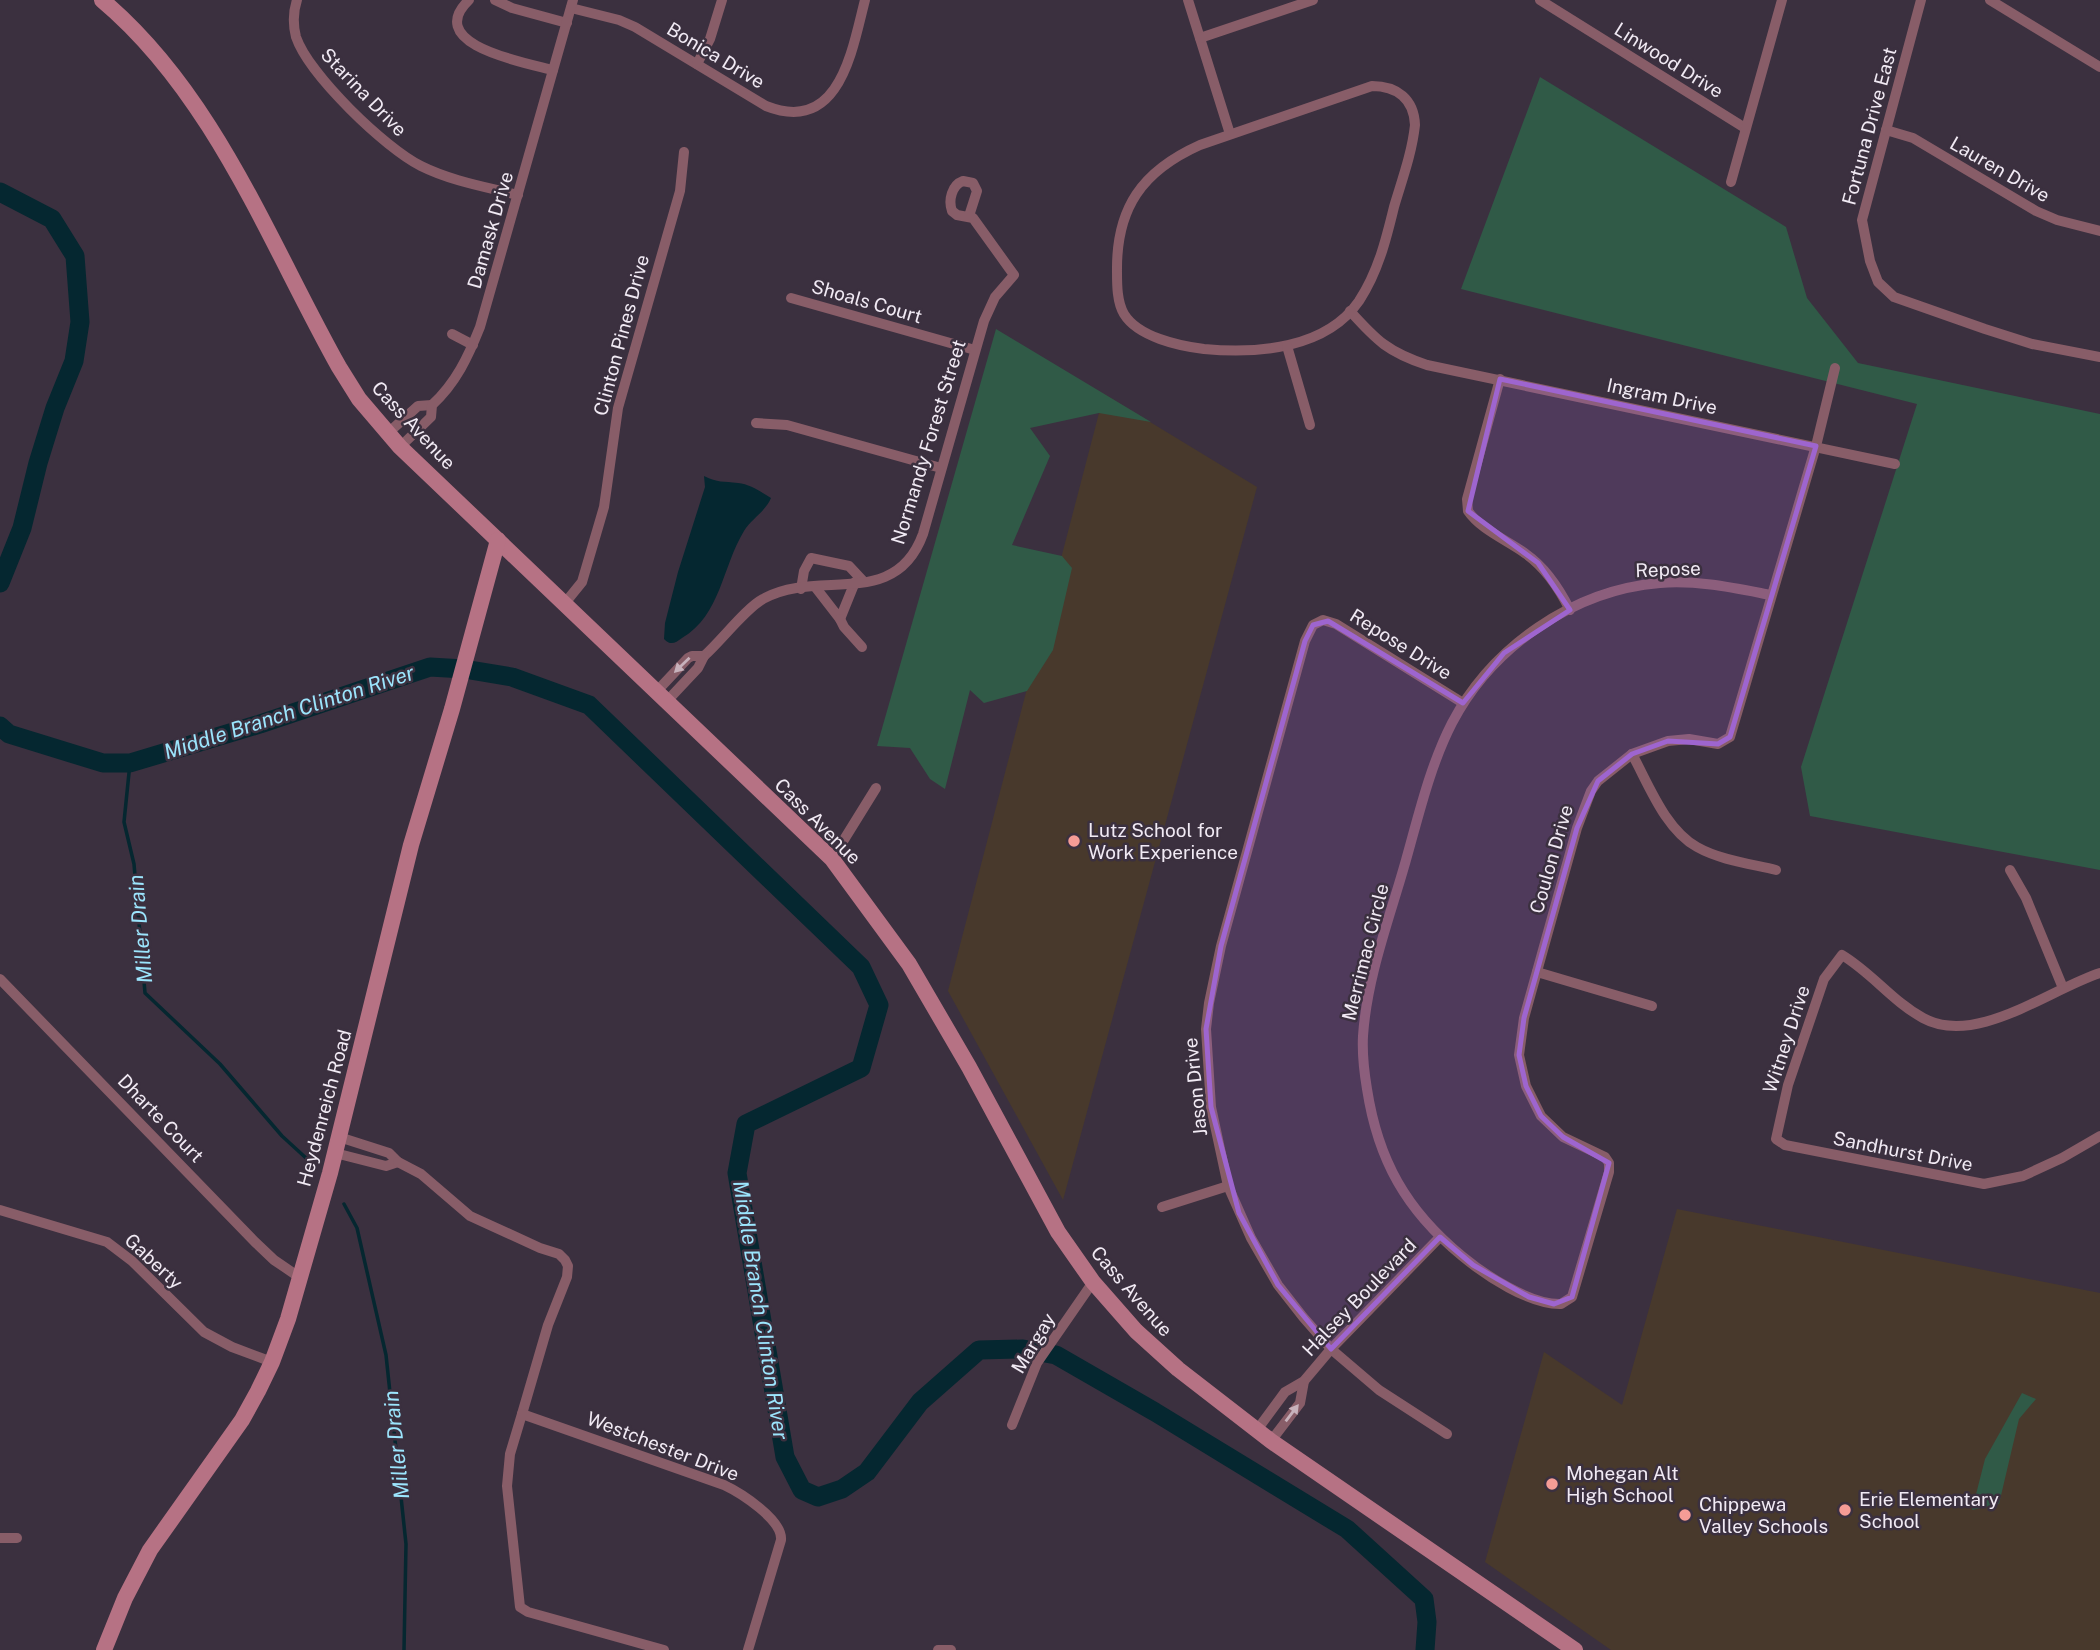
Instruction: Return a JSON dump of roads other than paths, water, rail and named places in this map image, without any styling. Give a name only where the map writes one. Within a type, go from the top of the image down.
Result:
[{"type":"main road","name":"Cass Avenue","points":[[102,0],[162,59],[208,122],[339,367],[359,399],[400,447],[832,859],[909,964],[969,1067],[1040,1204],[1093,1282],[1154,1349],[1271,1441],[1575,1650]]},
{"type":"main road","points":[[116,12],[128,0]]},
{"type":"main road","name":"Heydenreich Road","points":[[104,1650],[125,1598],[150,1550],[242,1420],[272,1362],[337,1145],[411,845],[452,709],[498,540]]},
{"type":"street","name":"Starina Drive","points":[[297,0],[294,14],[296,35],[309,61],[384,142],[425,168],[518,195]]},
{"type":"street","points":[[469,0],[461,11],[458,26],[468,41],[488,52],[553,70]]},
{"type":"street","points":[[495,0],[512,8],[567,23]]},
{"type":"street","points":[[697,64],[710,40],[722,0]]},
{"type":"street","name":"Bonica Drive","points":[[572,4],[627,23],[766,106],[782,111],[804,110],[827,99],[839,84],[848,65],[866,0]]},
{"type":"street","points":[[1188,0],[1230,134]]},
{"type":"street","points":[[1200,38],[1313,0]]},
{"type":"street","name":"Linwood Drive","points":[[1540,0],[1745,128]]},
{"type":"street","name":"Fortuna Drive East","points":[[1921,0],[1862,220],[1870,261],[1882,288],[1901,300],[2032,344],[2100,357]]},
{"type":"street","points":[[1990,0],[2100,67]]},
{"type":"street","points":[[1731,182],[1779,1]]},
{"type":"street","name":"Damask Drive","points":[[400,447],[431,417],[432,405],[452,384],[473,345],[486,309],[572,4]]},
{"type":"street","points":[[1372,86],[1395,89],[1407,98],[1415,117],[1414,136],[1381,255],[1370,281],[1350,311],[1320,332],[1287,346],[1218,350],[1177,345],[1139,327],[1124,313],[1120,304],[1117,284],[1118,249],[1124,219],[1132,200],[1146,181],[1166,163],[1194,148],[1230,134],[1372,86]]},
{"type":"street","name":"Lauren Drive","points":[[1886,130],[1913,138],[2036,211],[2057,220],[2100,231]]},
{"type":"street","name":"Clinton Pines Drive","points":[[565,603],[582,582],[604,507],[615,418],[680,191],[684,152]]},
{"type":"street","name":"Normandy Forest Street","points":[[662,696],[698,668],[704,656],[756,604],[775,594],[892,575],[912,558],[923,534],[975,350],[991,304],[1014,275],[969,216]]},
{"type":"street","name":"Shoals Court","points":[[791,298],[975,350]]},
{"type":"street","name":"Ingram Drive","points":[[1350,311],[1386,348],[1422,363],[1895,464]]},
{"type":"street","points":[[452,334],[473,345]]},
{"type":"street","points":[[1287,346],[1310,425]]},
{"type":"street","name":"Coulon Drive","points":[[1568,1301],[1575,1290],[1605,1190],[1609,1163],[1602,1155],[1576,1145],[1555,1131],[1541,1116],[1526,1086],[1519,1055],[1520,1040],[1537,972],[1585,805],[1598,781],[1632,754],[1668,741],[1689,739],[1718,744],[1730,737],[1816,446],[1835,368]]},
{"type":"street","points":[[1500,379],[1467,499],[1468,511],[1482,526],[1538,563],[1555,584],[1570,610]]},
{"type":"street","points":[[388,433],[418,406],[432,405]]},
{"type":"street","points":[[756,423],[787,425],[941,468]]},
{"type":"street","points":[[801,589],[804,571],[811,558],[849,566],[859,582],[840,619]]},
{"type":"street","name":"Repose","points":[[1570,610],[1626,588],[1662,583],[1700,583],[1771,595]]},
{"type":"street","points":[[816,588],[862,647]]},
{"type":"street","name":"Merrimac Circle","points":[[1568,1301],[1554,1304],[1529,1297],[1473,1265],[1440,1237],[1398,1184],[1380,1147],[1363,1063],[1363,1038],[1373,979],[1432,770],[1451,725],[1463,703],[1489,668],[1532,632],[1570,610]]},
{"type":"street","name":"Repose Drive","points":[[1318,621],[1328,621],[1336,625],[1463,703]]},
{"type":"street","name":"Jason Drive","points":[[1318,621],[1309,630],[1305,641],[1225,932],[1209,1003],[1206,1029],[1211,1107],[1228,1186],[1251,1238],[1272,1276],[1331,1349],[1379,1390],[1447,1433]]},
{"type":"street","points":[[1632,754],[1665,813],[1682,835],[1706,850],[1776,870]]},
{"type":"street","points":[[832,859],[876,788]]},
{"type":"street","points":[[2010,870],[2026,898],[2063,988],[2100,973]]},
{"type":"street","name":"Witney Drive","points":[[1776,1139],[1788,1085],[1824,979],[1842,955],[1863,968],[1904,1006],[1925,1019],[1943,1025],[1962,1026],[1986,1021],[2063,988]]},
{"type":"street","points":[[1537,972],[1651,1006]]},
{"type":"street","name":"Dharte Court","points":[[0,979],[255,1242],[274,1260],[299,1277]]},
{"type":"street","name":"Sandhurst Drive","points":[[1776,1139],[1785,1145],[1984,1184],[2023,1176],[2100,1136]]},
{"type":"street","points":[[337,1145],[369,1146],[389,1153],[398,1162],[421,1174],[470,1216],[559,1254],[565,1260],[568,1266],[567,1277],[548,1325],[510,1454],[507,1486],[520,1607],[528,1612],[664,1650]]},
{"type":"street","points":[[337,1145],[366,1161],[386,1166],[398,1162]]},
{"type":"street","points":[[366,1161],[369,1146]]},
{"type":"street","points":[[1162,1207],[1228,1186]]},
{"type":"street","name":"Gaberty","points":[[0,1210],[107,1242],[132,1261],[204,1332],[232,1347],[272,1362]]},
{"type":"street","name":"Halsey Boulevard","points":[[1257,1430],[1285,1392],[1304,1381],[1331,1349],[1440,1237]]},
{"type":"street","name":"Margay","points":[[1012,1425],[1037,1363],[1093,1282]]},
{"type":"street","name":"Halsey Boulevard","points":[[1271,1441],[1300,1403],[1304,1381]]},
{"type":"street","name":"Westchester Drive","points":[[522,1414],[724,1485],[754,1503],[778,1527],[782,1540],[748,1650]]},
{"type":"street","points":[[0,1538],[17,1538]]},
{"type":"street","points":[[938,1650],[951,1650]]},
{"type":"water","points":[[704,476],[717,481],[747,485],[771,498],[744,531],[705,617],[695,628],[671,643],[664,639],[665,623],[705,487]]},
{"type":"waterway","name":"Middle Branch Clinton River","points":[[0,192],[52,219],[75,256],[80,322],[74,361],[55,408],[22,528],[0,583]]},
{"type":"waterway","name":"Middle Branch Clinton River","points":[[0,726],[9,734],[103,763],[130,763],[260,724],[430,667],[464,669],[512,677],[589,705],[861,967],[879,1005],[861,1068],[746,1124],[737,1173],[785,1457],[802,1490],[818,1497],[842,1489],[867,1472],[920,1402],[979,1350],[1023,1349],[1056,1355],[1347,1529],[1424,1599],[1427,1622],[1425,1650]]},
{"type":"waterway","name":"Miller Drain","points":[[130,763],[124,822],[134,864],[145,993],[220,1064],[282,1136],[306,1158]]},
{"type":"waterway","name":"Miller Drain","points":[[344,1204],[357,1228],[386,1355],[406,1544],[404,1650]]},
{"type":"place","name":"Lutz School for Work Experience","points":[[1074,841]]},
{"type":"place","name":"Mohegan Alt High School","points":[[1552,1484]]},
{"type":"place","name":"Erie Elementary School","points":[[1845,1510]]},
{"type":"place","name":"Chippewa Valley Schools","points":[[1685,1515]]}]
